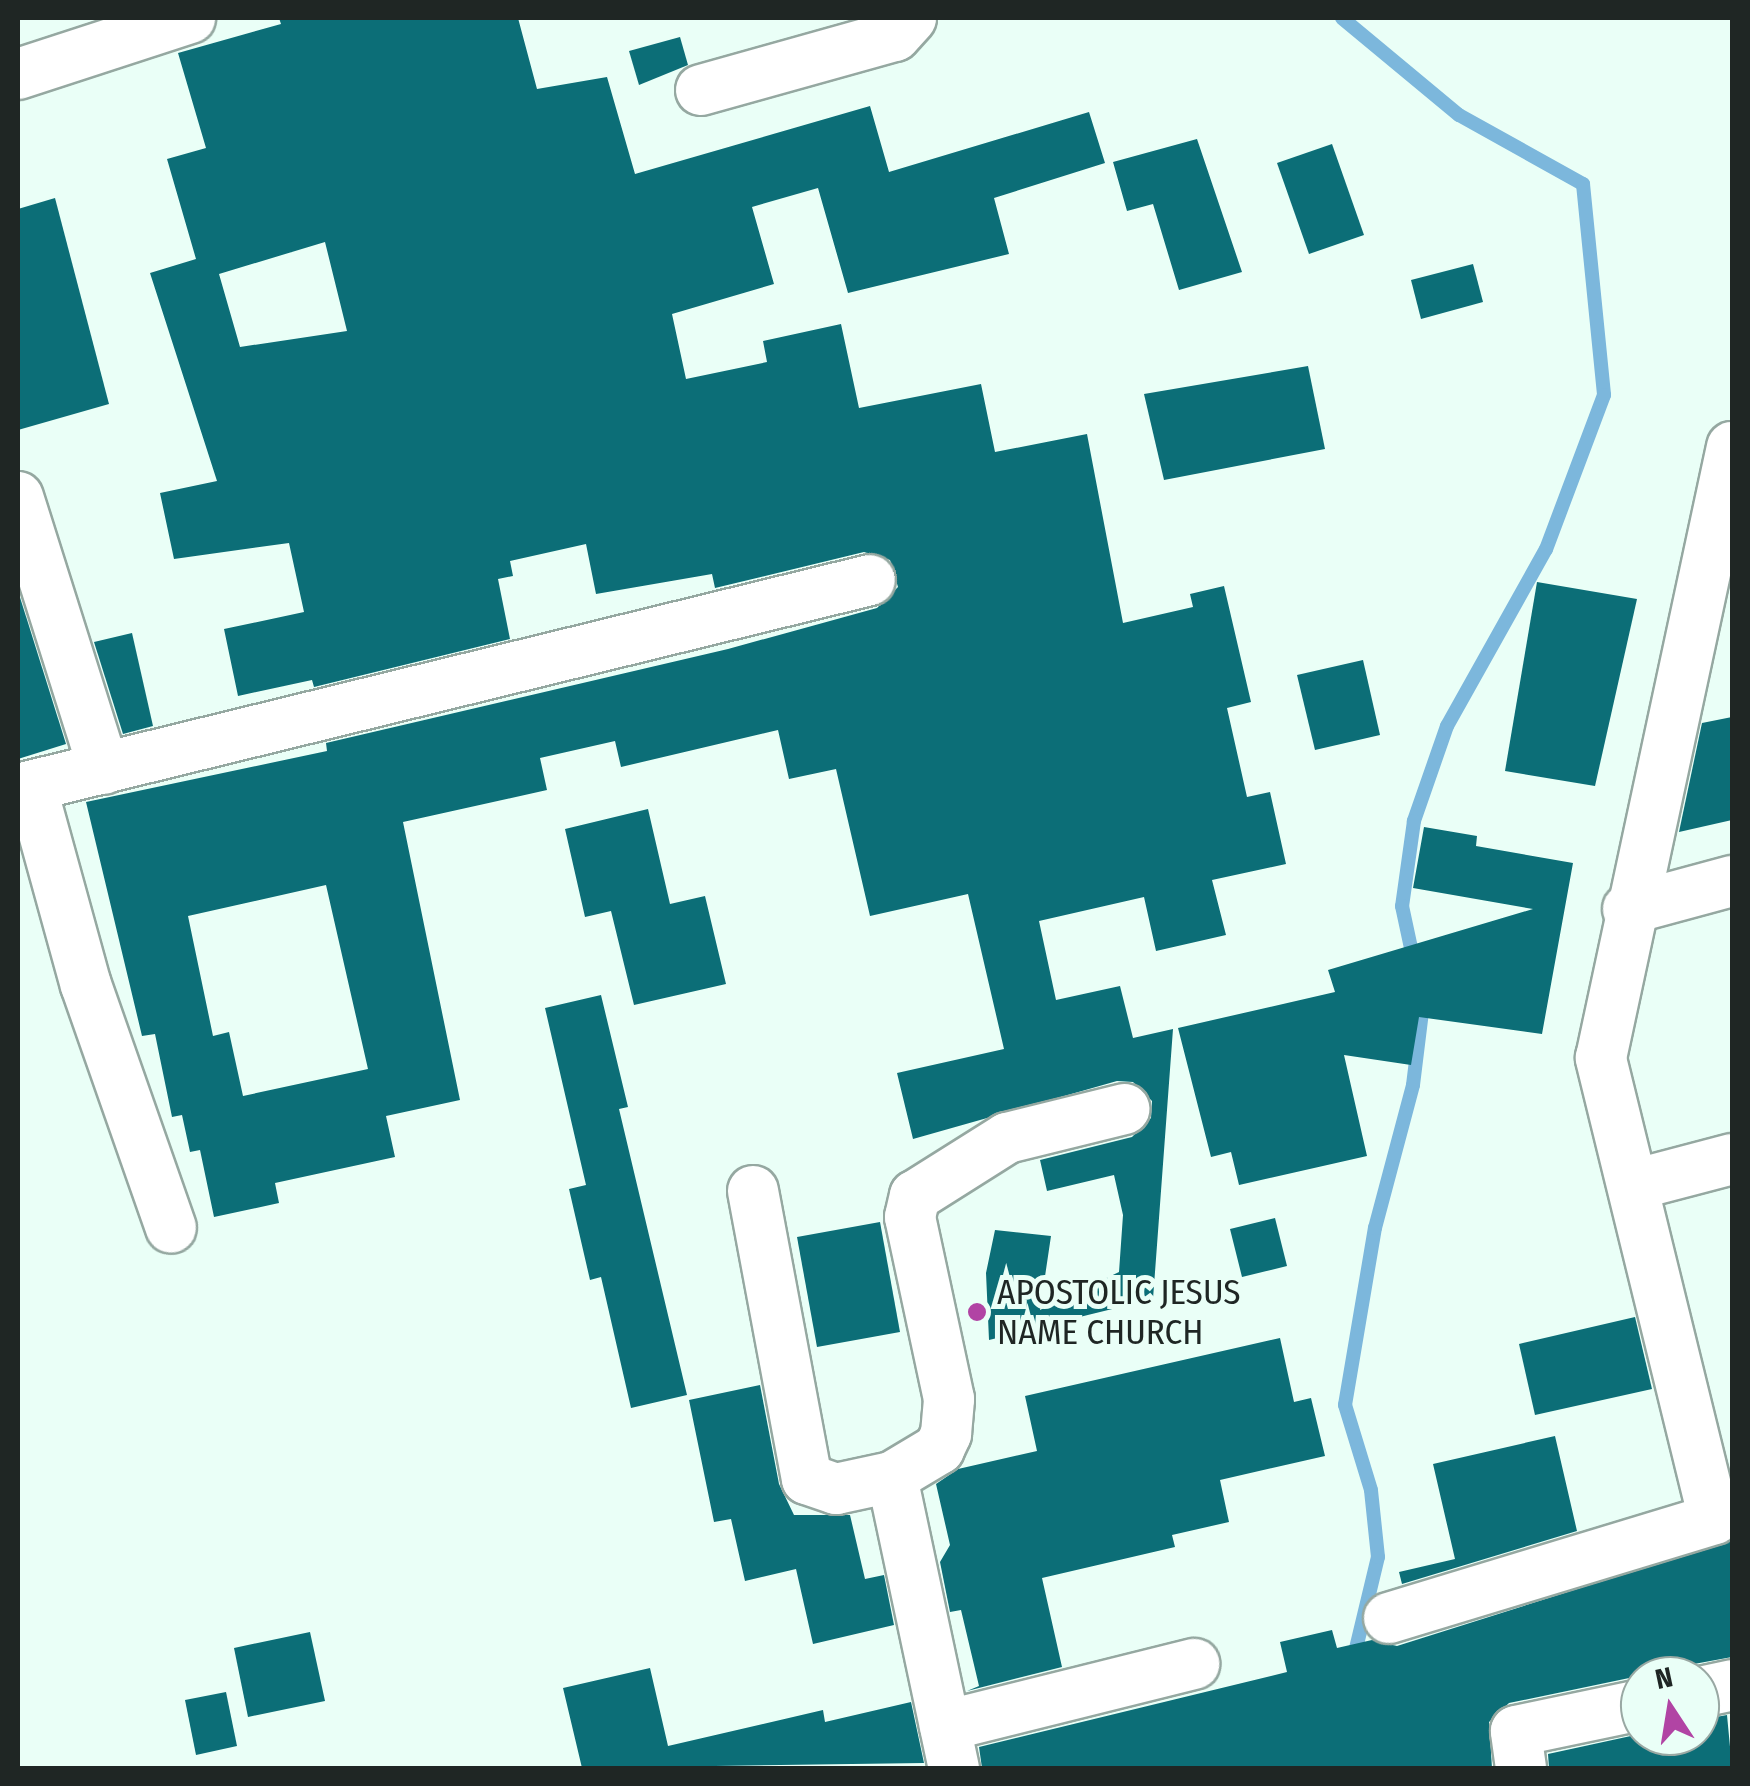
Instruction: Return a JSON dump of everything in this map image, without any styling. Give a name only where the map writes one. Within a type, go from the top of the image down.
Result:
[{"type":"street","points":[[18,74],[190,18]]},
{"type":"street","points":[[701,90],[896,36],[911,18]]},
{"type":"street","points":[[1389,1618],[1714,1520],[1714,1428],[1601,1058],[1628,909],[1720,537],[1732,448]]},
{"type":"street","points":[[18,497],[104,768]]},
{"type":"street","points":[[171,1228],[86,984],[24,787],[870,580]]},
{"type":"street","points":[[1628,909],[1732,881]]},
{"type":"street","points":[[753,1190],[807,1479],[836,1488],[892,1478],[939,1449],[946,1434],[948,1399],[910,1217],[915,1196],[1007,1138],[1124,1109]]},
{"type":"street","points":[[1637,1184],[1732,1158]]},
{"type":"street","points":[[892,1478],[949,1747],[1194,1664]]},
{"type":"street","points":[[1520,1768],[1516,1731],[1620,1709]]},
{"type":"building","points":[[279,18],[518,18],[537,89],[607,77],[635,174],[870,106],[889,172],[1089,112],[1105,163],[994,198],[1009,254],[848,293],[818,188],[752,207],[774,284],[672,314],[686,379],[767,362],[763,341],[841,324],[859,408],[981,384],[995,452],[1087,434],[1123,623],[1193,607],[1190,594],[1224,586],[1251,702],[1227,708],[1247,797],[1270,792],[1286,864],[1212,880],[1226,935],[1156,951],[1144,897],[1039,921],[1056,1000],[1120,986],[1133,1038],[1173,1029],[1153,1299],[1043,1326],[1039,1316],[1038,1328],[989,1340],[986,1273],[995,1230],[1051,1236],[1040,1310],[1119,1272],[1123,1215],[1114,1175],[1047,1191],[1040,1160],[1132,1137],[1151,1118],[1152,1101],[1133,1082],[1117,1081],[913,1139],[897,1073],[1004,1049],[968,894],[870,916],[836,769],[789,779],[778,730],[621,767],[615,741],[540,758],[547,790],[403,822],[460,1100],[386,1116],[395,1157],[275,1183],[279,1203],[214,1217],[200,1150],[190,1152],[182,1115],[172,1117],[155,1034],[142,1036],[86,802],[327,751],[326,743],[728,649],[877,608],[898,587],[890,560],[864,552],[715,588],[712,574],[596,594],[586,544],[510,561],[513,576],[498,579],[510,639],[314,687],[312,680],[238,696],[224,629],[304,612],[289,543],[174,559],[160,493],[217,481],[150,273],[196,259],[167,159],[206,148],[178,53],[281,24]],"holes":[[[325,242],[347,331],[240,347],[219,274]],[[326,885],[368,1069],[243,1096],[229,1032],[213,1036],[188,916]]]},
{"type":"building","points":[[680,37],[688,65],[639,85],[629,51]]},
{"type":"building","points":[[1197,139],[1242,272],[1179,290],[1153,204],[1127,211],[1113,162]]},
{"type":"building","points":[[1332,144],[1364,235],[1309,254],[1277,163]]},
{"type":"building","points":[[55,198],[109,404],[18,430],[18,209]]},
{"type":"building","points":[[1473,264],[1483,302],[1421,319],[1411,280]]},
{"type":"building","points":[[1308,366],[1325,449],[1164,480],[1144,394]]},
{"type":"building","points":[[1537,582],[1637,599],[1595,786],[1505,771]]},
{"type":"building","points":[[18,591],[66,744],[18,759]]},
{"type":"building","points":[[132,633],[153,726],[123,734],[94,642]]},
{"type":"building","points":[[1363,660],[1380,735],[1315,750],[1297,675]]},
{"type":"building","points":[[1732,717],[1732,820],[1679,832],[1702,723]]},
{"type":"building","points":[[648,809],[670,904],[705,896],[726,984],[634,1005],[611,911],[585,917],[565,829]]},
{"type":"building","points":[[1424,827],[1477,836],[1476,846],[1573,863],[1542,1034],[1419,1017],[1411,1065],[1344,1055],[1367,1156],[1239,1185],[1231,1152],[1211,1157],[1178,1028],[1335,992],[1328,970],[1533,909],[1413,888]]},
{"type":"building","points":[[601,995],[628,1107],[619,1109],[687,1395],[631,1408],[601,1277],[590,1280],[569,1189],[586,1185],[545,1008]]},
{"type":"building","points":[[1275,1218],[1287,1266],[1242,1277],[1230,1229]]},
{"type":"building","points":[[880,1222],[900,1332],[817,1347],[797,1237]]},
{"type":"building","points":[[1635,1317],[1652,1389],[1535,1415],[1519,1344]]},
{"type":"building","points":[[1280,1338],[1294,1402],[1311,1398],[1325,1456],[1220,1480],[1229,1522],[1172,1535],[1175,1547],[1042,1578],[1062,1667],[967,1691],[979,1686],[961,1610],[950,1612],[940,1562],[950,1545],[936,1484],[958,1469],[1037,1451],[1025,1396]]},
{"type":"building","points":[[760,1385],[779,1484],[794,1515],[850,1515],[865,1579],[884,1575],[894,1625],[813,1644],[796,1569],[745,1581],[731,1519],[714,1522],[689,1400]]},
{"type":"building","points":[[1555,1436],[1577,1531],[1402,1584],[1399,1572],[1455,1559],[1433,1464]]},
{"type":"building","points":[[1732,1540],[1732,1657],[1620,1656],[1620,1680],[1509,1703],[1489,1722],[1492,1768],[982,1768],[979,1747],[1287,1672],[1280,1642],[1332,1630],[1337,1648],[1372,1640],[1397,1646]]},
{"type":"building","points":[[310,1632],[325,1701],[248,1717],[234,1648]]},
{"type":"building","points":[[650,1668],[668,1746],[823,1710],[825,1722],[911,1702],[924,1763],[582,1768],[563,1688]]},
{"type":"building","points":[[226,1692],[237,1746],[196,1755],[185,1700]]},
{"type":"building","points":[[1727,1715],[1732,1768],[1549,1768],[1548,1754],[1620,1738],[1620,1756],[1720,1756],[1720,1716]]},
{"type":"waterway","points":[[1342,18],[1459,115],[1583,184],[1604,395],[1546,549],[1447,726],[1414,821],[1402,906],[1414,962]]},
{"type":"waterway","points":[[1353,1661],[1378,1557],[1371,1490],[1345,1405],[1375,1228],[1413,1085],[1423,1003]]},
{"type":"place","name":"APOSTOLIC JESUS NAME CHURCH","points":[[977,1312]]}]
